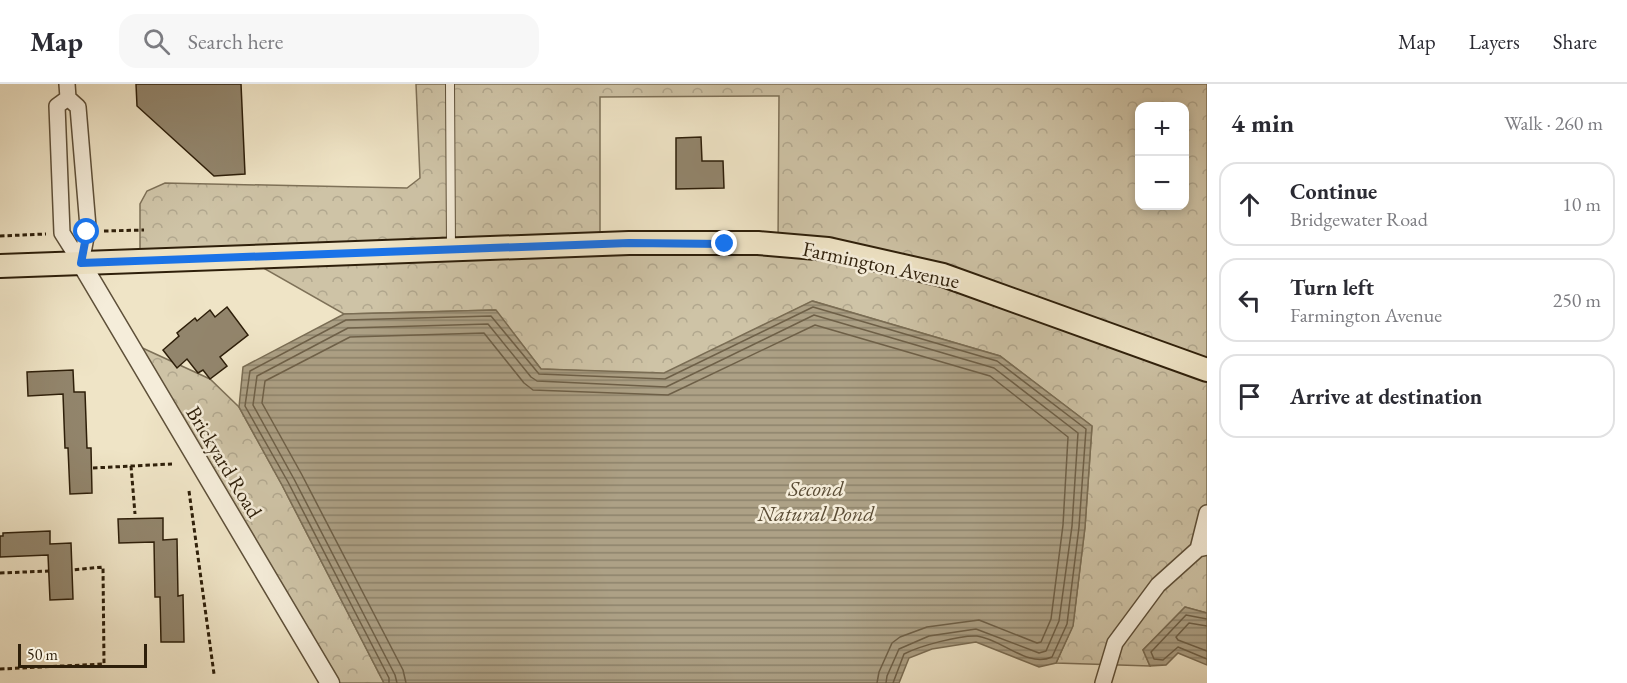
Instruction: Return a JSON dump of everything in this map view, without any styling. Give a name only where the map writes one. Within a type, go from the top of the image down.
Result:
[{"type":"main road","name":"Farmington Avenue","points":[[0,266],[629,243],[758,243],[828,249],[943,275],[1207,370]]},
{"type":"street","points":[[68,91],[78,107],[88,226],[81,263],[62,233],[57,106],[68,91]]},
{"type":"street","name":"Brickyard Road","points":[[81,263],[330,683]]},
{"type":"street","points":[[1103,683],[1115,643],[1158,585],[1202,548],[1202,525],[1207,513]]},
{"type":"lane","points":[[450,84],[451,249]]},
{"type":"path","points":[[102,232],[144,231]]},
{"type":"path","points":[[0,236],[46,234]]},
{"type":"path","points":[[93,468],[172,464]]},
{"type":"path","points":[[131,466],[135,514]]},
{"type":"path","points":[[189,491],[214,674]]},
{"type":"path","points":[[0,669],[104,664],[103,567],[72,570]]},
{"type":"path","points":[[0,573],[49,571]]},
{"type":"green space","points":[[416,84],[1207,84],[1207,613],[1185,607],[1143,650],[1150,666],[1056,663],[1073,625],[1085,527],[1092,426],[1000,356],[813,301],[664,374],[541,369],[495,310],[344,314],[244,257],[140,261],[140,204],[147,191],[165,183],[407,188],[420,178]],"holes":[[[779,96],[778,244],[600,244],[600,97]]]},
{"type":"green space","points":[[125,340],[210,379],[239,407],[384,683],[330,683]]},
{"type":"water","name":"Second Natural Pond","points":[[812,301],[1000,356],[1092,426],[1085,527],[1073,626],[1056,663],[1039,667],[976,642],[932,649],[909,658],[899,683],[384,683],[239,407],[243,367],[344,314],[496,310],[541,369],[664,373]]},
{"type":"water","points":[[1185,607],[1207,613],[1207,665],[1178,653],[1166,665],[1150,666],[1143,650]]},
{"type":"building","points":[[136,84],[241,84],[245,174],[214,176],[137,106]]},
{"type":"building","points":[[701,137],[702,161],[723,161],[724,188],[676,189],[676,138]]},
{"type":"building","points":[[227,307],[248,335],[220,357],[227,366],[210,379],[203,370],[198,373],[187,359],[177,368],[163,350],[179,336],[177,333],[195,318],[197,321],[210,310],[215,317]]},
{"type":"building","points":[[73,370],[74,392],[85,392],[87,448],[91,448],[92,493],[70,494],[63,394],[28,396],[27,372]]},
{"type":"building","points":[[163,518],[163,540],[177,539],[178,596],[183,595],[184,642],[161,642],[160,597],[155,597],[154,542],[119,543],[118,519]]},
{"type":"building","points":[[50,531],[50,544],[71,543],[73,599],[50,600],[48,555],[0,557],[0,536],[3,536],[3,533]]},
{"type":"route","points":[[87,232],[81,263],[629,243],[725,244]]}]
